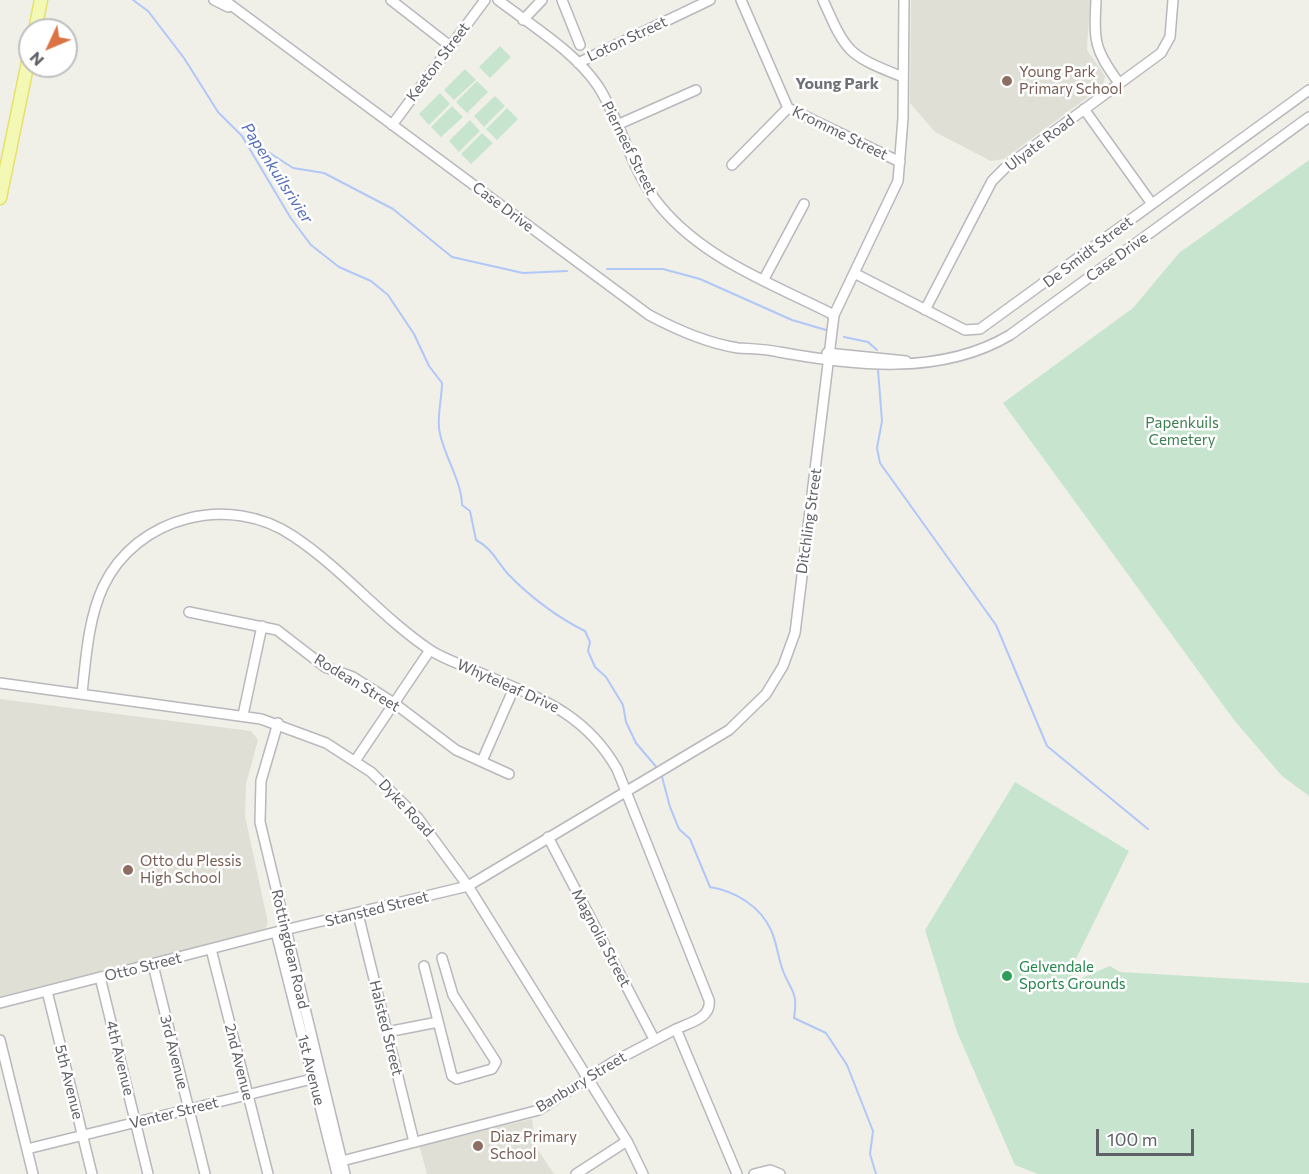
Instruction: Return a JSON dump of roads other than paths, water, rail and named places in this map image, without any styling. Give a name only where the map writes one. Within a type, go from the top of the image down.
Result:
[{"type":"main road","points":[[37,18],[41,0]]},
{"type":"main road","points":[[0,198],[24,78]]},
{"type":"street","name":"Case Drive","points":[[214,0],[246,16]]},
{"type":"street","name":"Case Drive","points":[[224,0],[649,315],[676,330],[737,348],[780,352],[791,350],[831,356],[893,358],[911,363],[959,358],[987,347],[1010,335],[1309,117]]},
{"type":"street","points":[[391,0],[450,46]]},
{"type":"street","name":"Keeton Street","points":[[392,125],[485,0]]},
{"type":"street","name":"Pierneef Street","points":[[498,0],[578,63],[599,88],[648,189],[675,222],[718,256],[834,315]]},
{"type":"street","points":[[523,20],[542,0]]},
{"type":"street","points":[[562,0],[580,45]]},
{"type":"street","name":"Loton Street","points":[[578,63],[710,0]]},
{"type":"street","name":"Kromme Street","points":[[741,0],[788,108],[900,162]]},
{"type":"street","points":[[823,0],[839,35],[852,53],[903,77]]},
{"type":"street","name":"Ditchling Street","points":[[468,886],[651,775],[716,739],[742,719],[766,694],[783,666],[795,633],[831,356],[834,315],[898,181],[904,0]]},
{"type":"street","points":[[1096,0],[1094,36],[1097,49],[1119,83]]},
{"type":"street","name":"Ulyate Road","points":[[925,310],[992,181],[1007,166],[1149,63],[1165,48],[1170,37],[1173,0]]},
{"type":"street","points":[[617,125],[696,90]]},
{"type":"street","name":"De Smidt Street","points":[[854,273],[964,330],[975,331],[986,327],[1309,90]]},
{"type":"street","points":[[732,165],[788,108]]},
{"type":"street","points":[[1084,110],[1152,204]]},
{"type":"street","points":[[764,279],[804,204]]},
{"type":"street","name":"Whyteleaf Drive","points":[[82,693],[93,614],[103,588],[116,565],[136,543],[170,524],[199,516],[225,514],[253,518],[292,535],[430,650],[563,711],[586,728],[605,748],[626,791],[710,1004],[705,1015],[676,1029]]},
{"type":"street","name":"Rodean Street","points":[[189,612],[262,627],[284,634],[325,667],[359,681],[394,703],[452,747],[509,774]]},
{"type":"street","points":[[243,715],[262,627]]},
{"type":"street","points":[[355,761],[430,650]]},
{"type":"street","name":"Dyke Road","points":[[0,683],[243,715],[278,723],[320,740],[355,761],[385,784],[418,818],[468,886],[627,1141],[643,1174]]},
{"type":"street","points":[[482,760],[514,688]]},
{"type":"street","name":"Rottingdean Road","points":[[278,723],[261,781],[259,806],[262,832],[281,931],[316,1078],[345,1174]]},
{"type":"street","name":"Magnolia Street","points":[[548,837],[654,1039]]},
{"type":"street","name":"Stansted Street","points":[[281,931],[468,886]]},
{"type":"street","name":"Halsted Street","points":[[358,914],[414,1142]]},
{"type":"street","name":"Otto Street","points":[[0,1003],[281,931]]},
{"type":"street","name":"2nd Avenue","points":[[212,949],[268,1174]]},
{"type":"street","points":[[424,966],[453,1078],[493,1068],[495,1059],[453,995],[442,958]]},
{"type":"street","name":"3rd Avenue","points":[[153,965],[205,1174]]},
{"type":"street","name":"4th Avenue","points":[[100,977],[148,1174]]},
{"type":"street","name":"5th Avenue","points":[[47,990],[92,1174]]},
{"type":"street","points":[[433,999],[453,995]]},
{"type":"street","points":[[387,1032],[438,1022]]},
{"type":"street","points":[[676,1029],[737,1174]]},
{"type":"street","name":"Banbury Street","points":[[342,1161],[546,1107],[613,1062],[676,1029]]},
{"type":"street","points":[[0,1040],[33,1174]]},
{"type":"street","name":"Venter Street","points":[[27,1149],[316,1078]]},
{"type":"street","name":"1st Avenue","points":[[316,1078],[337,1174]]},
{"type":"street","points":[[576,1174],[627,1141]]},
{"type":"street","points":[[754,1174],[770,1170],[780,1174]]},
{"type":"waterway","name":"Papenkuilsrivier","points":[[133,0],[148,11],[184,58],[218,112],[242,136],[290,217],[311,245],[339,267],[371,281],[388,295],[414,334],[429,366],[442,383],[440,434],[459,488],[462,505],[470,511],[476,540],[486,547],[508,574],[534,598],[585,631],[590,642],[588,651],[595,667],[606,677],[623,705],[626,722],[636,743],[658,769]]},
{"type":"waterway","points":[[245,137],[293,168],[324,173],[393,209],[452,257],[523,273],[567,271]]},
{"type":"waterway","points":[[607,269],[663,269],[700,279],[792,320],[826,330]]},
{"type":"waterway","points":[[844,337],[868,342],[877,350]]},
{"type":"waterway","points":[[878,370],[882,421],[877,448],[880,463],[996,625],[1047,746],[1148,829]]},
{"type":"waterway","name":"Papenkuilsrivier","points":[[661,773],[670,807],[679,829],[690,839],[710,887],[729,892],[746,901],[766,921],[793,993],[794,1018],[826,1033],[847,1065],[873,1131],[870,1154],[876,1174]]},
{"type":"place","name":"Young Park Primary School","points":[[1007,81]]},
{"type":"place","name":"Otto du Plessis High School","points":[[128,870]]},
{"type":"place","name":"Gelvendale Sports Grounds","points":[[1007,976]]},
{"type":"place","name":"Diaz Primary School","points":[[478,1146]]},
{"type":"district","name":"Young Park","points":[[837,84]]},
{"type":"park label","name":"Papenkuils Cemetery","points":[[1182,432]]}]
